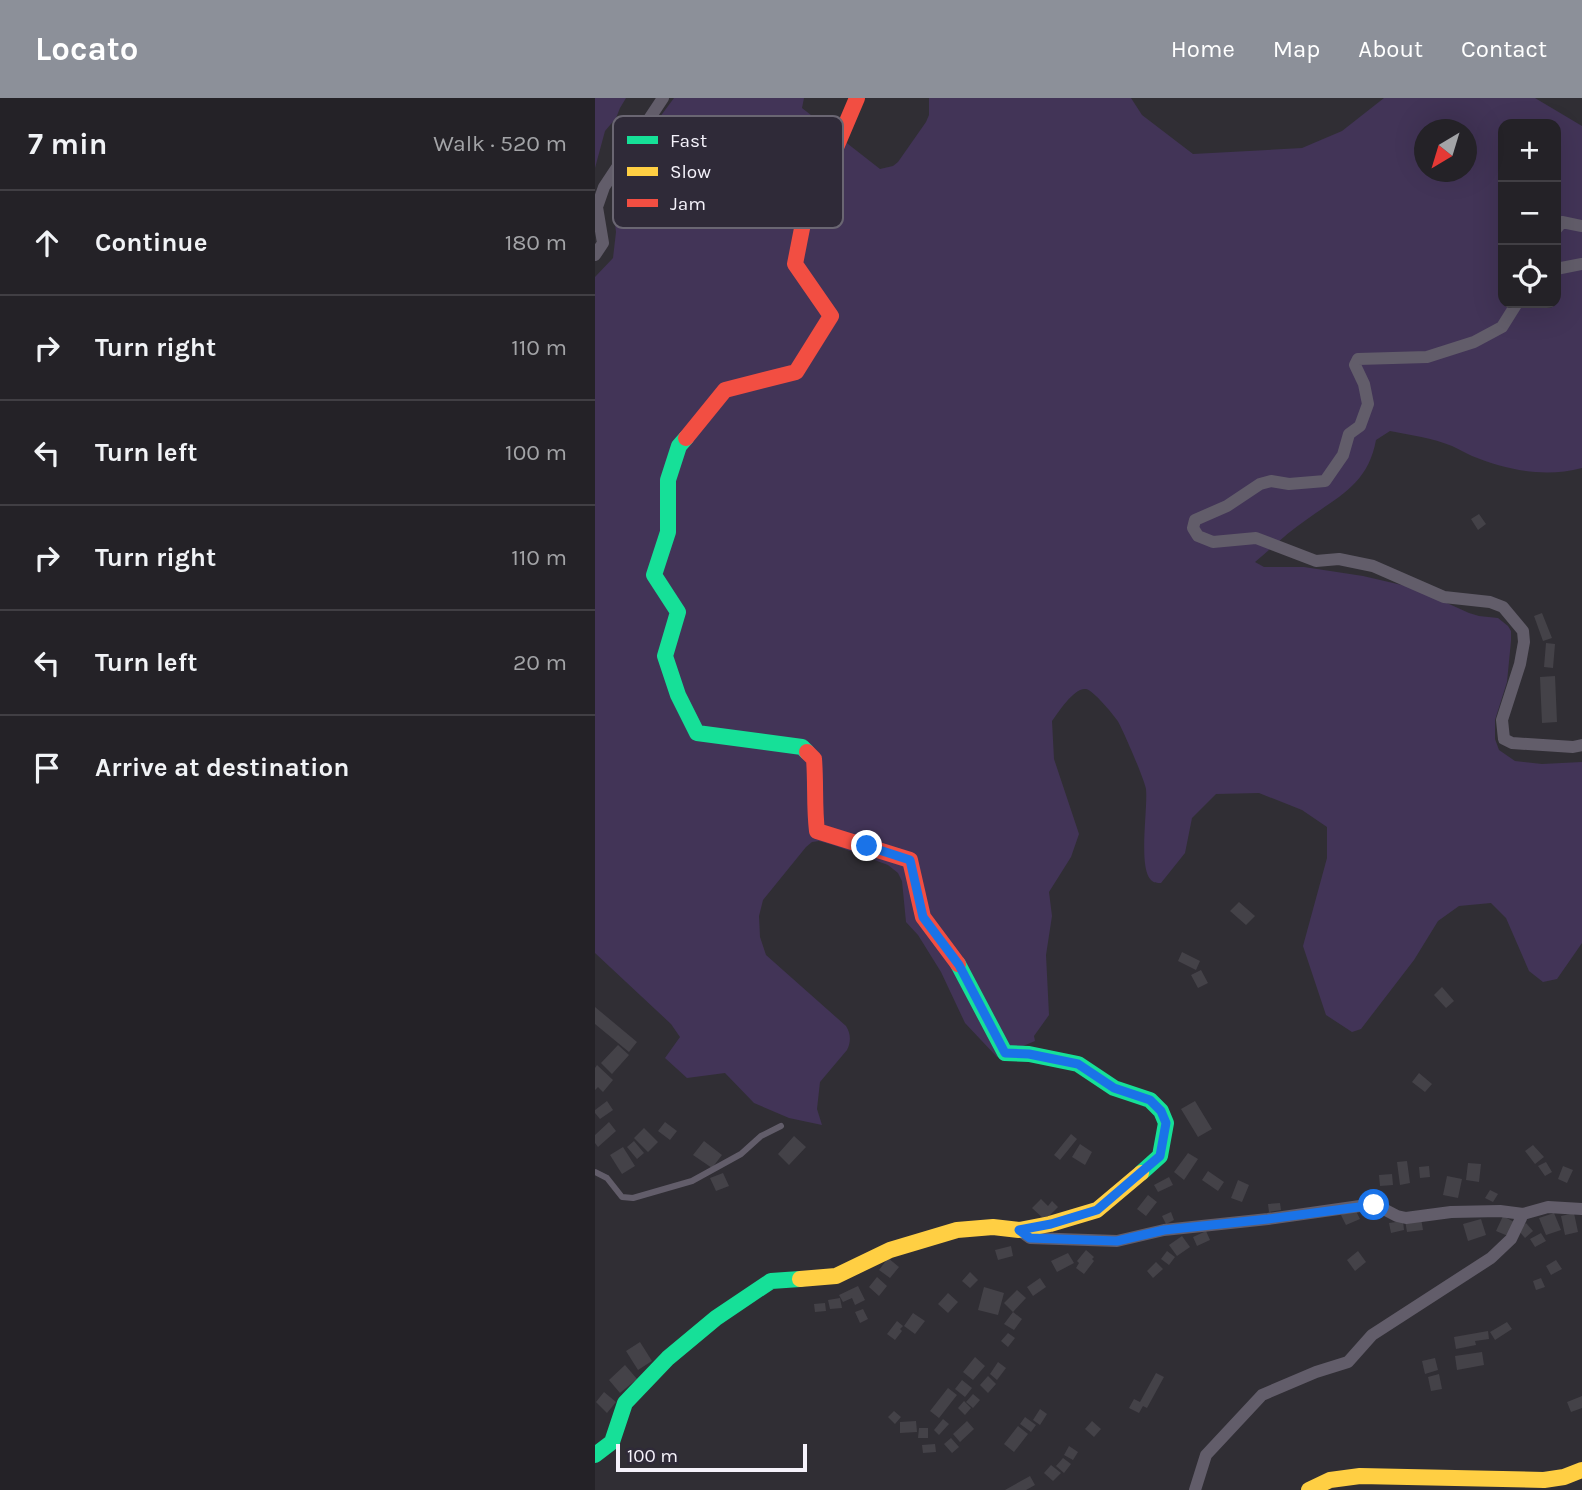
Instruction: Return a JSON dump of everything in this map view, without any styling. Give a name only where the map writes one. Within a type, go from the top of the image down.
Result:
[{"type":"street","points":[[651,116],[663,98]]},
{"type":"street","points":[[843,131],[857,98]]},
{"type":"street","points":[[595,255],[603,243],[597,207],[604,187],[613,173]]},
{"type":"street","points":[[1561,223],[1582,226]]},
{"type":"street","points":[[595,1455],[613,1442],[625,1403],[668,1358],[716,1318],[771,1280],[836,1276],[890,1250],[957,1230],[993,1227],[1019,1230],[1051,1224],[1097,1210],[1160,1156],[1166,1123],[1161,1111],[1150,1100],[1114,1088],[1078,1064],[1029,1054],[1005,1053],[959,965],[923,917],[910,860],[817,831],[814,759],[802,747],[697,733],[678,695],[665,656],[678,612],[654,575],[668,532],[668,480],[679,446],[725,390],[796,372],[831,316],[795,264],[802,228]]},
{"type":"street","points":[[1561,268],[1582,264]]},
{"type":"street","points":[[1514,308],[1502,327],[1474,342],[1427,358],[1358,359],[1355,365],[1364,384],[1368,404],[1360,426],[1349,434],[1343,455],[1325,481],[1289,484],[1271,481],[1260,484],[1227,506],[1195,520],[1193,528],[1198,536],[1213,542],[1255,538],[1316,561],[1339,559],[1373,566],[1444,597],[1490,602],[1503,607],[1523,632],[1524,642],[1520,664],[1502,720],[1504,738],[1512,743],[1573,747],[1582,745]]},
{"type":"street","points":[[1019,1230],[1030,1238],[1117,1241],[1164,1230],[1374,1205],[1406,1218],[1451,1212],[1500,1211],[1523,1214],[1548,1207],[1582,1209]]},
{"type":"street","points":[[1195,1490],[1206,1455],[1262,1395],[1316,1372],[1348,1362],[1372,1335],[1491,1258],[1511,1239],[1523,1214]]},
{"type":"street","points":[[1309,1490],[1330,1480],[1360,1476],[1545,1480],[1582,1470]]},
{"type":"lane","points":[[595,1172],[607,1178],[622,1197],[633,1198],[691,1181],[741,1154],[761,1136],[781,1126]]},
{"type":"shaded area","points":[[595,98],[626,98],[605,131],[595,168]]},
{"type":"shaded area","points":[[674,98],[804,98],[802,108],[812,116],[661,116]]},
{"type":"shaded area","points":[[929,98],[1131,98],[1142,115],[1193,154],[1302,148],[1342,131],[1384,98],[1535,98],[1582,126],[1582,468],[1554,472],[1512,469],[1437,441],[1390,431],[1376,440],[1366,468],[1350,488],[1255,562],[1264,567],[1304,567],[1406,586],[1469,613],[1498,618],[1508,626],[1511,641],[1507,682],[1495,720],[1495,739],[1499,750],[1515,761],[1542,764],[1582,762],[1582,943],[1557,979],[1543,982],[1529,971],[1506,918],[1491,903],[1459,906],[1438,921],[1414,960],[1361,1029],[1352,1032],[1326,1015],[1303,946],[1327,858],[1327,827],[1302,810],[1259,793],[1216,794],[1192,818],[1185,853],[1161,883],[1153,882],[1145,864],[1145,784],[1117,720],[1098,698],[1086,689],[1081,689],[1052,721],[1054,759],[1079,834],[1071,857],[1049,892],[1052,916],[1046,955],[1049,1015],[1034,1036],[1035,1041],[997,1057],[965,1023],[941,972],[918,935],[906,922],[902,881],[898,873],[888,865],[819,841],[806,847],[763,900],[759,916],[760,937],[766,955],[846,1026],[849,1032],[847,1050],[820,1082],[817,1109],[822,1125],[789,1118],[754,1103],[725,1073],[687,1078],[665,1058],[680,1037],[671,1024],[595,953],[595,277],[613,258],[616,228],[843,228],[843,140],[880,169],[893,166],[926,122],[929,115]]},
{"type":"building","points":[[1479,514],[1486,524],[1478,530],[1471,519]]},
{"type":"building","points":[[1542,613],[1552,638],[1543,641],[1534,616]]},
{"type":"building","points":[[1546,643],[1555,644],[1553,668],[1544,667]]},
{"type":"building","points":[[1555,676],[1557,722],[1542,723],[1540,677]]},
{"type":"building","points":[[1239,902],[1255,916],[1246,925],[1230,911]]},
{"type":"building","points":[[1182,952],[1200,961],[1196,970],[1178,961]]},
{"type":"building","points":[[1201,970],[1208,983],[1198,988],[1191,975]]},
{"type":"building","points":[[1442,987],[1454,1001],[1446,1008],[1434,995]]},
{"type":"building","points":[[595,1007],[637,1042],[629,1052],[595,1024]]},
{"type":"building","points":[[618,1045],[629,1055],[612,1074],[601,1063]]},
{"type":"building","points":[[597,1065],[613,1080],[603,1092],[598,1087],[595,1090]]},
{"type":"building","points":[[1419,1073],[1432,1084],[1425,1092],[1412,1082]]},
{"type":"building","points":[[607,1101],[613,1110],[600,1119],[595,1110]]},
{"type":"building","points":[[1195,1101],[1212,1129],[1198,1137],[1181,1109]]},
{"type":"building","points":[[609,1122],[616,1131],[598,1147],[595,1135]]},
{"type":"building","points":[[665,1122],[677,1131],[670,1140],[658,1131]]},
{"type":"building","points":[[644,1128],[658,1142],[648,1152],[634,1138]]},
{"type":"building","points":[[1071,1134],[1077,1139],[1060,1160],[1054,1155]]},
{"type":"building","points":[[794,1136],[806,1147],[789,1165],[778,1154]]},
{"type":"building","points":[[634,1141],[644,1153],[637,1159],[627,1147]]},
{"type":"building","points":[[704,1141],[722,1155],[712,1168],[693,1155]]},
{"type":"building","points":[[1080,1144],[1092,1152],[1085,1165],[1072,1157]]},
{"type":"building","points":[[1533,1145],[1544,1157],[1535,1164],[1525,1151]]},
{"type":"building","points":[[623,1147],[635,1166],[622,1174],[610,1155]]},
{"type":"building","points":[[1188,1153],[1198,1159],[1184,1180],[1174,1172]]},
{"type":"building","points":[[1407,1161],[1410,1183],[1400,1185],[1397,1162]]},
{"type":"building","points":[[1546,1162],[1552,1172],[1545,1176],[1538,1166]]},
{"type":"building","points":[[1468,1163],[1481,1164],[1479,1182],[1466,1180]]},
{"type":"building","points":[[1429,1166],[1430,1177],[1420,1178],[1419,1167]]},
{"type":"building","points":[[1563,1166],[1573,1170],[1567,1183],[1558,1179]]},
{"type":"building","points":[[1208,1171],[1224,1182],[1218,1191],[1202,1180]]},
{"type":"building","points":[[723,1173],[729,1186],[716,1191],[710,1178]]},
{"type":"building","points":[[1392,1174],[1393,1185],[1380,1186],[1379,1175]]},
{"type":"building","points":[[1447,1176],[1462,1179],[1458,1198],[1443,1195]]},
{"type":"building","points":[[1169,1177],[1173,1185],[1158,1192],[1154,1185]]},
{"type":"building","points":[[1238,1180],[1249,1185],[1242,1202],[1231,1198]]},
{"type":"building","points":[[1490,1190],[1498,1194],[1493,1202],[1485,1198]]},
{"type":"building","points":[[1148,1195],[1157,1202],[1146,1216],[1137,1209]]},
{"type":"building","points":[[1041,1199],[1048,1206],[1052,1201],[1058,1207],[1045,1220],[1032,1208]]},
{"type":"building","points":[[1280,1203],[1281,1210],[1269,1212],[1268,1204]]},
{"type":"building","points":[[1355,1209],[1360,1219],[1346,1225],[1341,1215]]},
{"type":"building","points":[[1171,1212],[1174,1220],[1166,1224],[1162,1216]]},
{"type":"building","points":[[1554,1213],[1561,1230],[1546,1235],[1539,1218]]},
{"type":"building","points":[[1574,1213],[1578,1232],[1565,1235],[1561,1216]]},
{"type":"building","points":[[1503,1216],[1514,1222],[1508,1236],[1496,1231]]},
{"type":"building","points":[[1421,1218],[1423,1230],[1407,1232],[1405,1220]]},
{"type":"building","points":[[1481,1219],[1486,1235],[1468,1241],[1463,1224]]},
{"type":"building","points":[[1403,1221],[1404,1230],[1391,1233],[1389,1223]]},
{"type":"building","points":[[1526,1223],[1533,1231],[1525,1238],[1518,1230]]},
{"type":"building","points":[[1206,1231],[1210,1240],[1197,1246],[1193,1237]]},
{"type":"building","points":[[1541,1233],[1546,1241],[1535,1247],[1530,1239]]},
{"type":"building","points":[[1182,1236],[1190,1247],[1177,1256],[1169,1245]]},
{"type":"building","points":[[1011,1246],[1013,1256],[998,1260],[995,1250]]},
{"type":"building","points":[[1086,1250],[1094,1257],[1094,1261],[1084,1274],[1076,1268],[1079,1263],[1077,1261]]},
{"type":"building","points":[[1167,1251],[1175,1257],[1169,1265],[1161,1259]]},
{"type":"building","points":[[1358,1251],[1366,1262],[1355,1271],[1347,1260]]},
{"type":"building","points":[[1068,1253],[1074,1263],[1057,1272],[1051,1261]]},
{"type":"building","points":[[888,1258],[899,1267],[890,1278],[879,1270]]},
{"type":"building","points":[[1556,1260],[1562,1269],[1551,1275],[1546,1266]]},
{"type":"building","points":[[1156,1262],[1163,1269],[1153,1278],[1147,1271]]},
{"type":"building","points":[[970,1272],[978,1280],[970,1288],[962,1281]]},
{"type":"building","points":[[877,1277],[887,1286],[879,1296],[869,1287]]},
{"type":"building","points":[[1040,1278],[1046,1287],[1033,1296],[1027,1287]]},
{"type":"building","points":[[1541,1278],[1545,1287],[1536,1290],[1533,1281]]},
{"type":"building","points":[[858,1286],[865,1300],[855,1305],[852,1298],[843,1302],[839,1295]]},
{"type":"building","points":[[984,1287],[1004,1293],[998,1315],[978,1310]]},
{"type":"building","points":[[1017,1290],[1026,1298],[1013,1312],[1004,1303]]},
{"type":"building","points":[[948,1293],[958,1302],[948,1313],[938,1304]]},
{"type":"building","points":[[840,1298],[842,1308],[830,1309],[828,1300]]},
{"type":"building","points":[[825,1303],[826,1311],[815,1312],[814,1304]]},
{"type":"building","points":[[863,1309],[868,1319],[860,1323],[855,1312]]},
{"type":"building","points":[[1013,1312],[1022,1319],[1014,1330],[1004,1324]]},
{"type":"building","points":[[913,1313],[925,1321],[915,1334],[904,1326]]},
{"type":"building","points":[[897,1321],[903,1326],[895,1340],[887,1334]]},
{"type":"building","points":[[1507,1322],[1512,1329],[1495,1340],[1490,1332]]},
{"type":"building","points":[[1488,1331],[1489,1339],[1475,1341],[1476,1345],[1456,1349],[1454,1337]]},
{"type":"building","points":[[1008,1333],[1015,1338],[1008,1347],[1001,1341]]},
{"type":"building","points":[[640,1342],[652,1361],[638,1370],[626,1351]]},
{"type":"building","points":[[1482,1352],[1484,1365],[1457,1370],[1455,1356]]},
{"type":"building","points":[[975,1357],[985,1366],[973,1380],[963,1372]]},
{"type":"building","points":[[1435,1358],[1438,1370],[1425,1374],[1422,1361]]},
{"type":"building","points":[[998,1362],[1006,1368],[997,1380],[990,1374]]},
{"type":"building","points":[[625,1365],[637,1379],[620,1393],[609,1380]]},
{"type":"building","points":[[1156,1373],[1164,1377],[1147,1408],[1143,1406],[1139,1413],[1129,1408],[1134,1399],[1140,1402]]},
{"type":"building","points":[[1439,1374],[1442,1389],[1431,1391],[1428,1377]]},
{"type":"building","points":[[988,1376],[996,1384],[988,1393],[980,1385]]},
{"type":"building","points":[[962,1380],[972,1388],[965,1397],[955,1389]]},
{"type":"building","points":[[948,1388],[957,1395],[939,1418],[930,1411]]},
{"type":"building","points":[[604,1392],[616,1402],[607,1413],[596,1402]]},
{"type":"building","points":[[973,1394],[980,1400],[973,1408],[966,1402]]},
{"type":"building","points":[[1582,1396],[1582,1408],[1571,1412],[1567,1402]]},
{"type":"building","points":[[964,1401],[971,1408],[965,1415],[958,1408]]},
{"type":"building","points":[[1040,1409],[1047,1414],[1040,1425],[1033,1420]]},
{"type":"building","points":[[894,1411],[901,1417],[895,1424],[888,1417]]},
{"type":"building","points":[[1025,1417],[1036,1425],[1031,1432],[1020,1424]]},
{"type":"building","points":[[943,1419],[949,1424],[939,1435],[934,1430]]},
{"type":"building","points":[[916,1421],[917,1432],[900,1433],[900,1422]]},
{"type":"building","points":[[967,1421],[974,1429],[960,1442],[953,1434]]},
{"type":"building","points":[[1092,1421],[1101,1429],[1094,1437],[1085,1429]]},
{"type":"building","points":[[1018,1426],[1028,1434],[1014,1452],[1004,1444]]},
{"type":"building","points":[[919,1428],[928,1428],[928,1438],[918,1438]]},
{"type":"building","points":[[951,1438],[959,1447],[952,1453],[944,1444]]},
{"type":"building","points":[[935,1444],[936,1452],[923,1453],[922,1445]]},
{"type":"building","points":[[1069,1446],[1078,1452],[1073,1460],[1064,1455]]},
{"type":"building","points":[[1063,1458],[1071,1464],[1064,1473],[1056,1466]]},
{"type":"building","points":[[1051,1465],[1061,1473],[1053,1481],[1044,1473]]},
{"type":"building","points":[[1030,1476],[1035,1485],[1026,1490],[1005,1490]]},
{"type":"traffic: fast","points":[[686,438],[679,446],[668,480],[668,532],[654,575],[678,612],[665,656],[678,695],[697,733],[802,747],[807,752]]},
{"type":"traffic: fast","points":[[958,964],[1005,1053],[1029,1054],[1078,1064],[1114,1088],[1150,1100],[1161,1111],[1166,1123],[1160,1156],[1141,1173]]},
{"type":"traffic: fast","points":[[595,1455],[612,1442],[625,1403],[668,1358],[716,1318],[771,1281],[800,1279]]},
{"type":"traffic: slow","points":[[800,1279],[836,1276],[890,1250],[957,1230],[993,1227],[1019,1230],[1097,1210],[1141,1173]]},
{"type":"traffic: slow","points":[[1309,1490],[1330,1480],[1360,1476],[1544,1480],[1564,1477],[1582,1470]]},
{"type":"traffic: jam","points":[[843,131],[857,98]]},
{"type":"traffic: jam","points":[[686,438],[725,390],[796,372],[831,316],[795,264],[802,228]]},
{"type":"traffic: jam","points":[[807,752],[814,759],[817,831],[910,860],[923,917],[958,964]]},
{"type":"route","points":[[867,846],[910,860],[923,917],[959,965],[1005,1053],[1029,1054],[1078,1064],[1114,1088],[1150,1100],[1161,1111],[1166,1123],[1160,1156],[1097,1210],[1051,1224],[1019,1230],[1030,1238],[1117,1241],[1164,1230],[1374,1205]]}]
